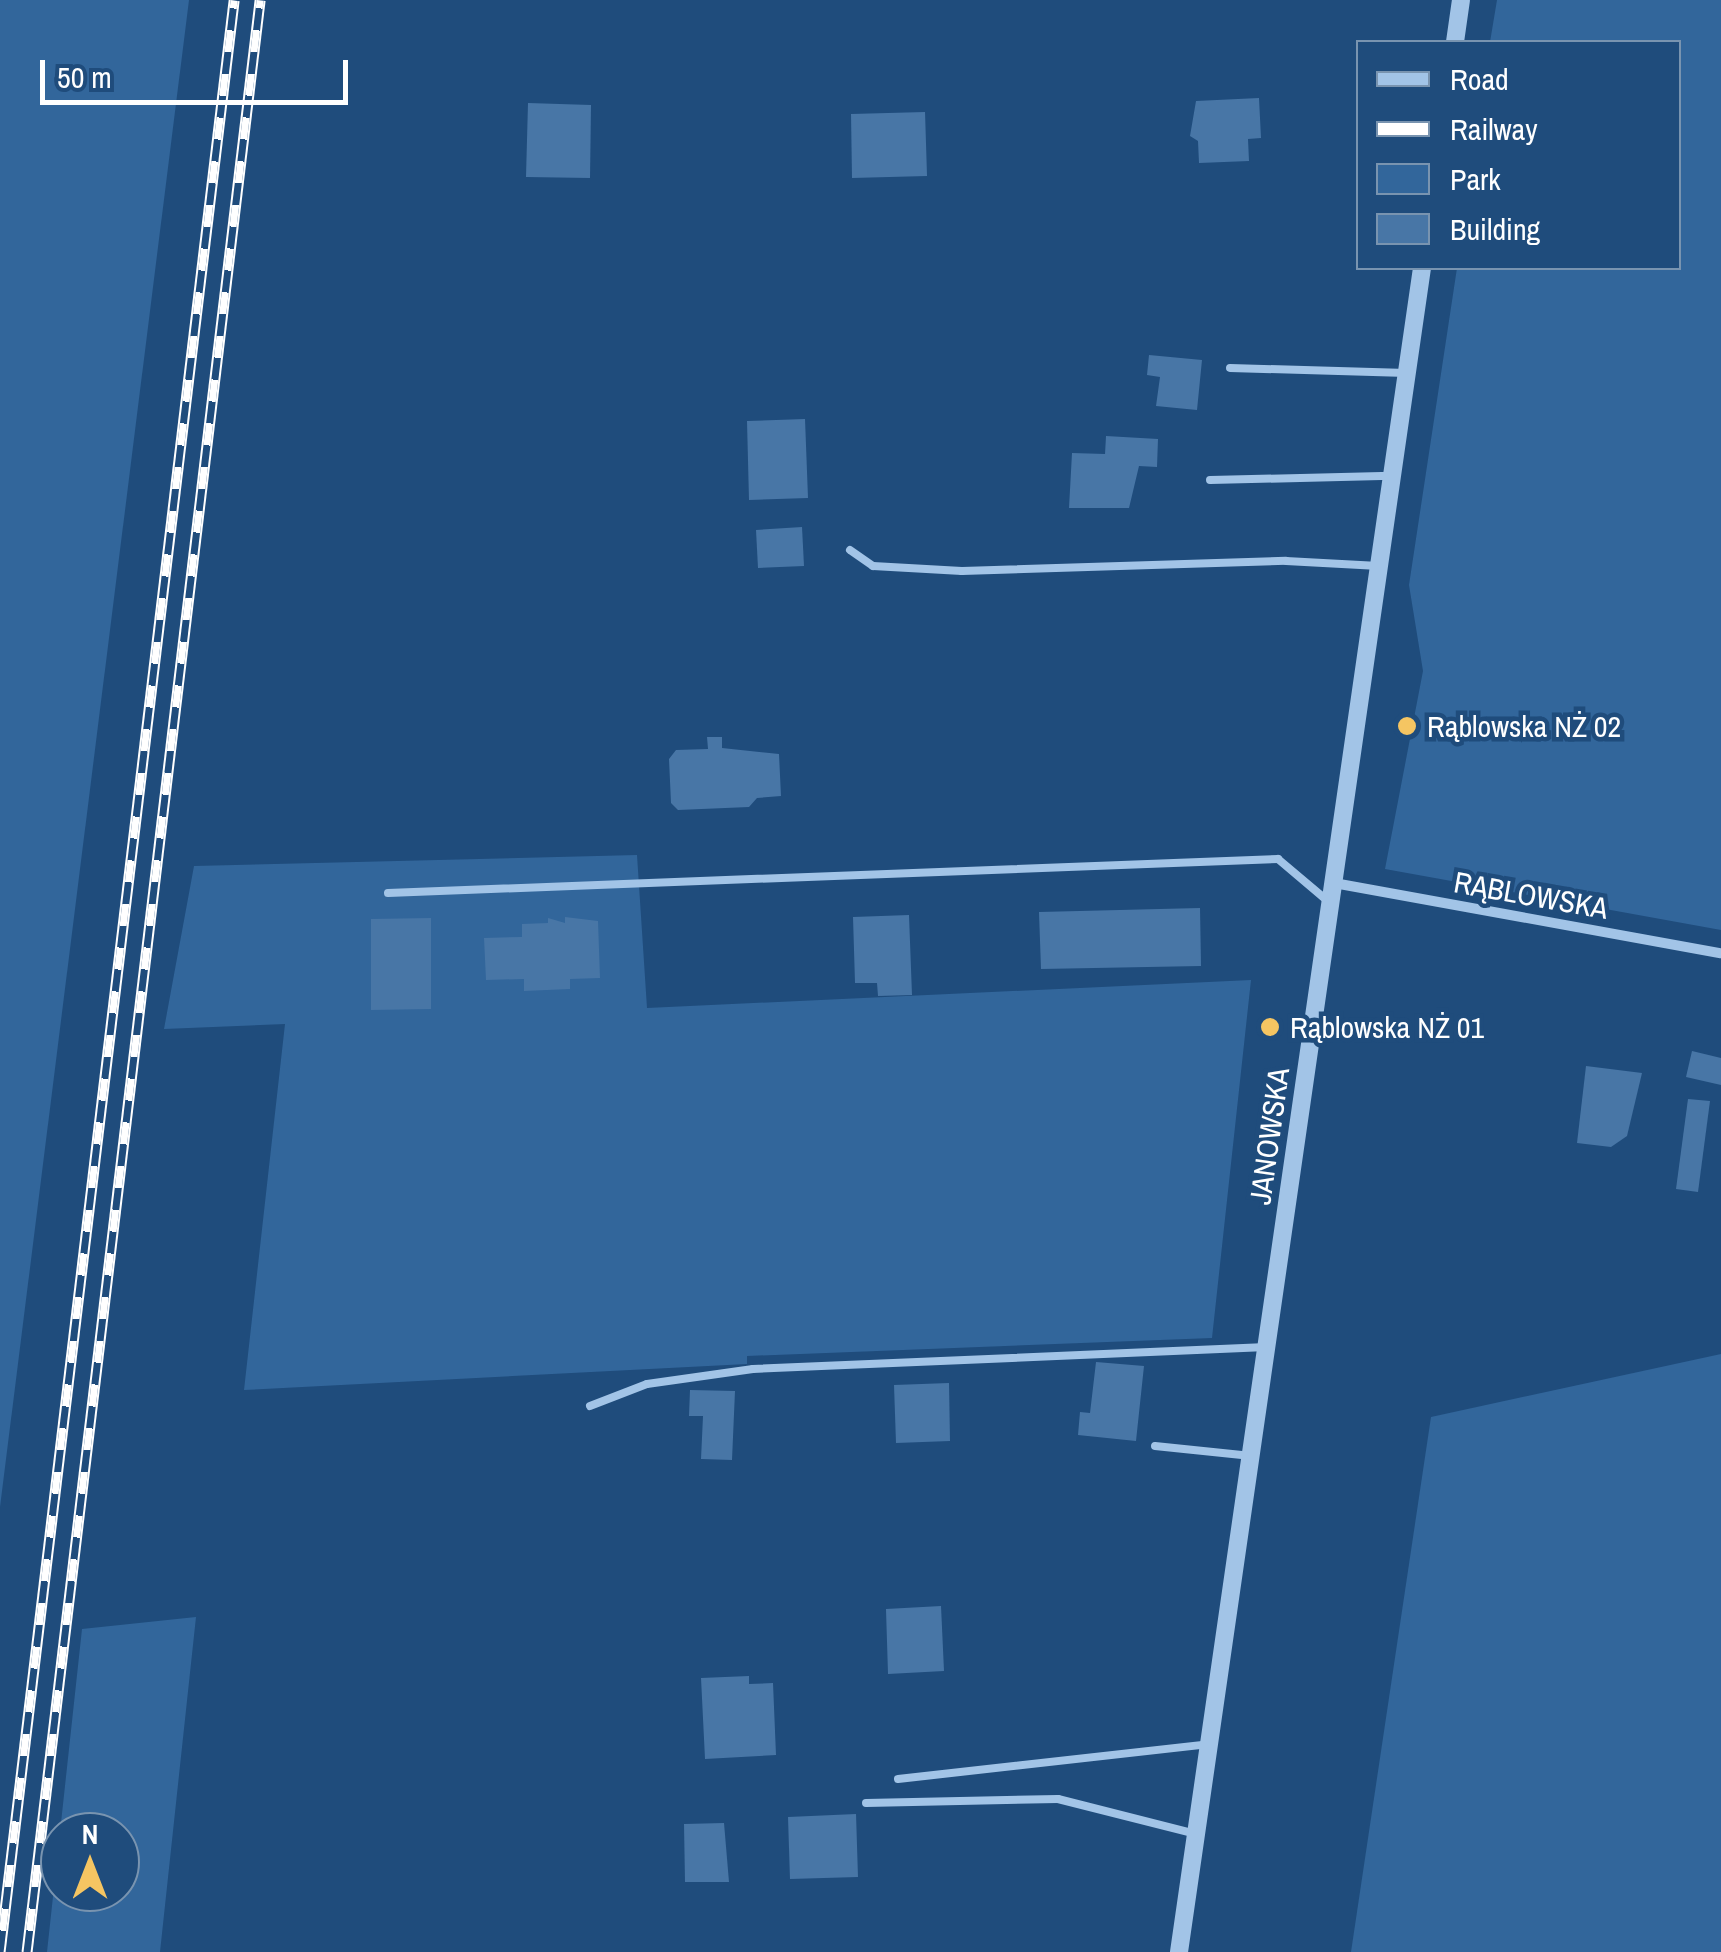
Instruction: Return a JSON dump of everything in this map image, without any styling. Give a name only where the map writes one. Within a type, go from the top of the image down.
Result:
[{"type":"street","points":[[1454,40],[1461,0]]},
{"type":"street","name":"JANOWSKA","points":[[1179,1952],[1422,270]]},
{"type":"street","name":"RĄBLOWSKA","points":[[1334,883],[1721,953]]},
{"type":"lane","points":[[1230,368],[1407,373]]},
{"type":"lane","points":[[1210,480],[1392,476]]},
{"type":"lane","points":[[850,550],[873,566],[962,571],[1286,562],[1379,566]]},
{"type":"lane","points":[[388,892],[1278,859],[1330,903]]},
{"type":"lane","points":[[590,1406],[646,1384],[753,1368],[1267,1346]]},
{"type":"lane","points":[[1155,1446],[1251,1456]]},
{"type":"lane","points":[[898,1779],[1209,1744]]},
{"type":"lane","points":[[866,1804],[1058,1798],[1196,1834]]},
{"type":"green space","points":[[0,0],[189,0],[0,1507]]},
{"type":"green space","points":[[1497,0],[1721,0],[1721,930],[1385,869],[1423,671],[1409,585],[1457,270],[1681,270],[1681,40],[1490,40]]},
{"type":"green space","points":[[637,855],[647,1008],[1251,980],[1212,1338],[747,1356],[747,1364],[244,1390],[285,1024],[164,1029],[194,866]]},
{"type":"green space","points":[[1721,1354],[1721,1952],[1351,1952],[1431,1417]]},
{"type":"green space","points":[[196,1617],[160,1952],[47,1952],[51,1912],[140,1912],[140,1812],[62,1812],[82,1629]]},
{"type":"building","points":[[1259,98],[1261,138],[1248,139],[1249,161],[1199,163],[1198,141],[1190,136],[1196,101]]},
{"type":"building","points":[[528,103],[591,105],[590,178],[526,177]]},
{"type":"building","points":[[925,112],[927,176],[852,178],[851,114]]},
{"type":"building","points":[[1149,355],[1202,360],[1197,410],[1156,406],[1160,377],[1147,375]]},
{"type":"building","points":[[805,419],[808,498],[749,500],[747,421]]},
{"type":"building","points":[[1106,436],[1158,439],[1157,467],[1139,466],[1129,508],[1069,508],[1072,453],[1105,454]]},
{"type":"building","points":[[802,527],[804,566],[758,568],[756,530]]},
{"type":"building","points":[[707,737],[722,737],[722,748],[779,754],[781,796],[757,798],[749,807],[678,810],[671,803],[669,759],[676,750],[708,749]]},
{"type":"building","points":[[1200,908],[1201,966],[1041,969],[1039,912]]},
{"type":"building","points":[[909,915],[912,995],[878,996],[877,983],[855,983],[853,917]]},
{"type":"building","points":[[565,917],[598,921],[600,978],[570,979],[570,989],[524,991],[524,979],[486,980],[484,938],[522,937],[522,924],[548,923],[548,918],[565,923]]},
{"type":"building","points":[[431,918],[431,1009],[371,1010],[371,919]]},
{"type":"building","points":[[1692,1051],[1721,1058],[1721,1085],[1686,1077]]},
{"type":"building","points":[[1586,1066],[1642,1073],[1627,1136],[1611,1147],[1577,1143]]},
{"type":"building","points":[[1688,1099],[1710,1101],[1698,1192],[1676,1189]]},
{"type":"building","points":[[1096,1362],[1144,1366],[1136,1441],[1078,1435],[1080,1412],[1090,1413]]},
{"type":"building","points":[[949,1383],[950,1441],[896,1443],[894,1385]]},
{"type":"building","points":[[690,1390],[735,1391],[732,1460],[701,1459],[703,1416],[689,1416]]},
{"type":"building","points":[[941,1606],[944,1671],[888,1674],[886,1609]]},
{"type":"building","points":[[749,1676],[749,1684],[773,1683],[776,1755],[705,1759],[701,1678]]},
{"type":"building","points":[[856,1814],[858,1877],[790,1879],[788,1817]]},
{"type":"building","points":[[724,1823],[729,1882],[685,1882],[684,1824]]},
{"type":"railway","points":[[0,1952],[234,0]]},
{"type":"railway","points":[[27,1952],[260,0]]},
{"type":"place","name":"Rąblowska NŻ 02","points":[[1407,726]]},
{"type":"place","name":"Rąblowska NŻ 01","points":[[1270,1027]]}]
